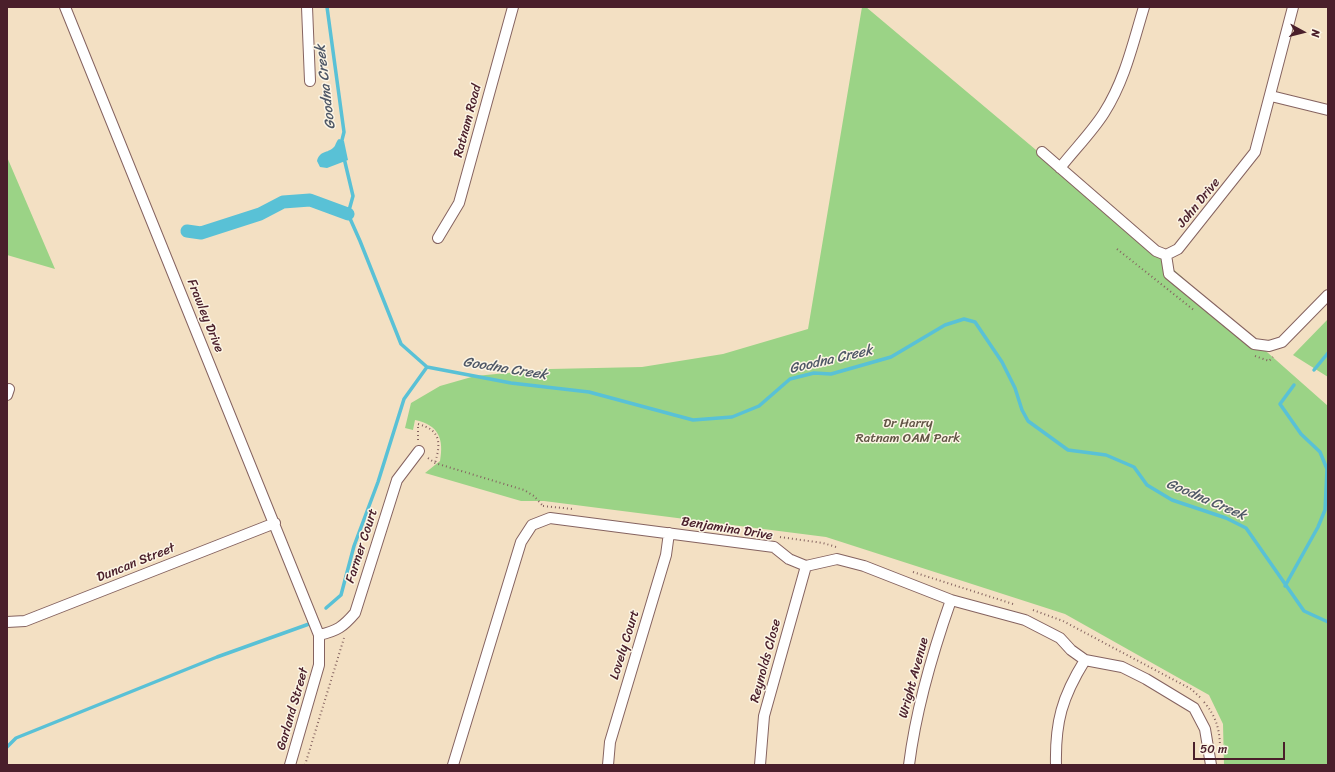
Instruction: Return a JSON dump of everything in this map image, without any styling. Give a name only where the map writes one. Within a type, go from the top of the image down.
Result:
[{"type":"street","name":"Frawley Drive","points":[[65,7],[319,635]]},
{"type":"street","points":[[307,7],[310,82]]},
{"type":"street","name":"Ratnam Road","points":[[438,238],[459,203],[513,7]]},
{"type":"street","points":[[1060,168],[1104,114],[1127,65],[1144,7]]},
{"type":"street","name":"John Drive","points":[[1166,255],[1178,249],[1249,163],[1256,152],[1293,7]]},
{"type":"street","points":[[1271,96],[1328,110]]},
{"type":"street","points":[[1042,152],[1156,251],[1166,255],[1170,274],[1254,344],[1269,346],[1282,342],[1328,295]]},
{"type":"street","name":"Farmer Court","points":[[319,635],[336,631],[345,624],[355,612],[397,480],[419,452]]},
{"type":"street","name":"Benjamina Drive","points":[[453,765],[521,542],[532,525],[550,518],[774,547],[789,559],[806,566]]},
{"type":"street","name":"Duncan Street","points":[[7,622],[25,621],[275,524]]},
{"type":"street","name":"Lovely Court","points":[[608,765],[610,742],[666,555],[669,533]]},
{"type":"street","points":[[806,566],[837,559],[858,564],[951,600],[1025,620],[1060,638],[1071,650],[1085,660],[1122,667],[1146,679],[1194,708],[1205,729],[1211,765]]},
{"type":"street","name":"Reynolds Close","points":[[760,765],[764,716],[806,566]]},
{"type":"street","name":"Wright Avenue","points":[[909,765],[913,733],[951,600]]},
{"type":"street","name":"Garland Street","points":[[290,765],[319,665],[319,635]]},
{"type":"street","points":[[1056,765],[1056,733],[1060,709],[1073,679],[1085,660]]},
{"type":"path","points":[[435,463],[439,449],[439,440],[434,432],[427,426],[418,424],[419,452],[435,463],[529,493],[543,506],[550,518]]},
{"type":"path","points":[[305,765],[344,639],[345,624]]},
{"type":"green space","name":"Dr Harry Ratnam OAM Park","points":[[862,7],[866,7],[1086,192],[1328,406],[1328,765],[1224,765],[1223,724],[1209,695],[1065,614],[826,537],[544,501],[521,501],[425,473],[440,461],[441,446],[438,434],[430,425],[415,420],[413,430],[405,428],[411,403],[440,386],[475,376],[550,369],[642,367],[723,354],[808,329]]},
{"type":"green space","points":[[7,157],[55,269],[7,255]]},
{"type":"green space","points":[[1328,319],[1328,377],[1293,355]]},
{"type":"water","points":[[339,139],[344,141],[348,160],[327,168],[320,167],[317,161],[320,155],[334,147]]},
{"type":"waterway","name":"Goodna Creek","points":[[327,7],[344,132],[341,144]]},
{"type":"waterway","name":"Goodna Creek","points":[[344,158],[353,196],[348,214],[401,344],[427,367],[511,383],[589,392],[693,420],[732,417],[759,406],[790,379],[814,373],[831,374],[891,357],[945,325],[964,319],[975,322],[1002,362],[1015,388],[1022,410],[1028,421],[1068,450],[1106,455],[1134,467],[1147,485],[1172,500],[1226,518],[1246,528],[1304,611],[1328,622]]},
{"type":"waterway","points":[[187,231],[201,233],[260,214],[283,202],[310,200],[348,214]]},
{"type":"waterway","points":[[1314,370],[1328,353]]},
{"type":"waterway","points":[[326,608],[341,595],[354,546],[378,482],[404,399],[427,367]]},
{"type":"waterway","points":[[1285,586],[1318,527],[1325,510],[1327,469],[1320,452],[1301,434],[1280,404],[1294,385]]},
{"type":"waterway","points":[[7,747],[16,738],[217,657],[309,624]]}]
